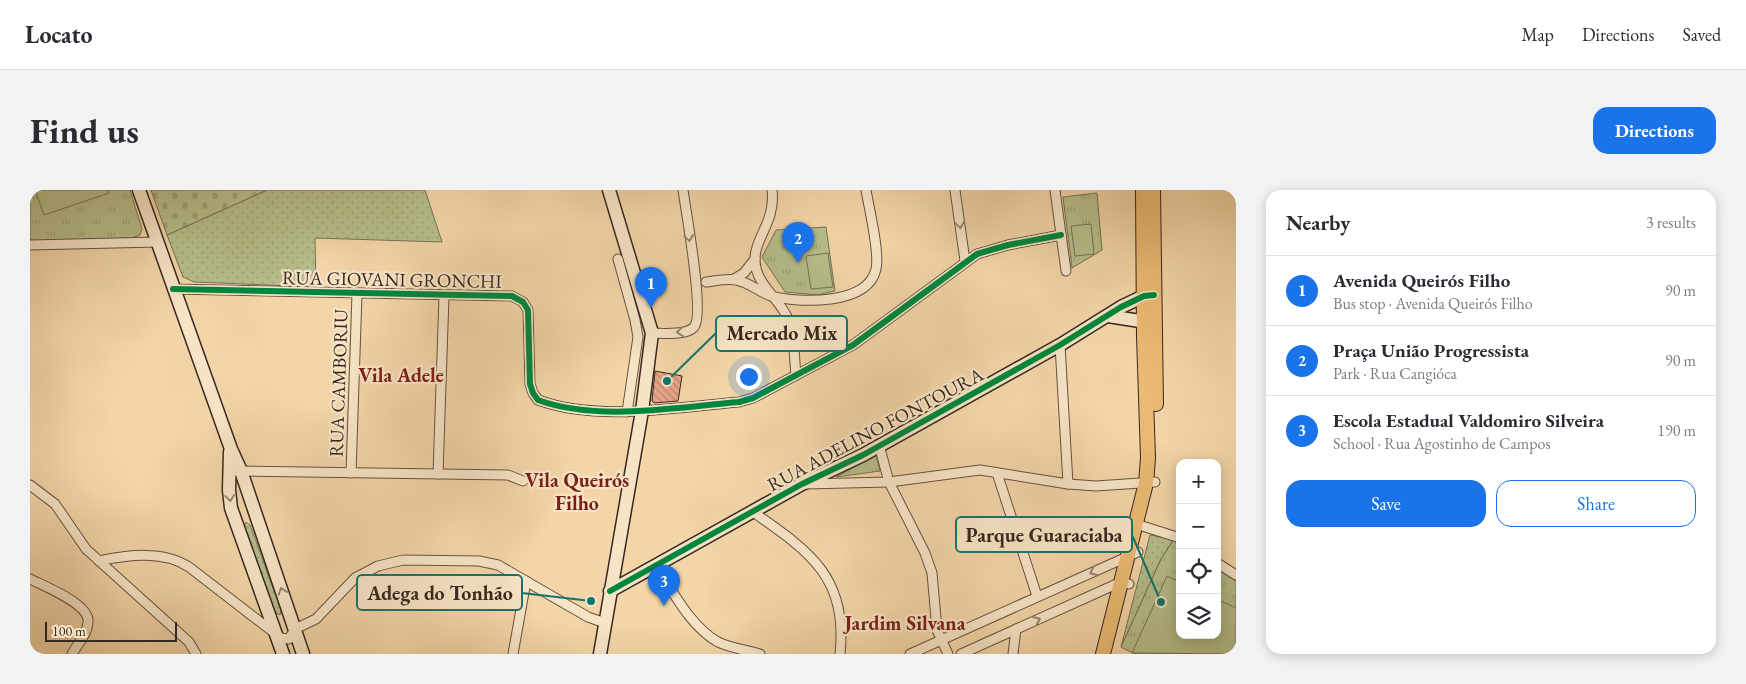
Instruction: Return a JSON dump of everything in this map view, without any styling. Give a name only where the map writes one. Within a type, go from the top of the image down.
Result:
[{"type":"main road","points":[[1143,190],[1149,296]]},
{"type":"main road","points":[[1103,654],[1133,554],[1157,446],[1149,322],[1153,190]]},
{"type":"main road","points":[[1112,654],[1125,583]]},
{"type":"street","points":[[139,190],[231,449],[235,471],[304,654]]},
{"type":"street","points":[[600,654],[642,411],[652,333],[609,190]]},
{"type":"street","points":[[652,333],[684,332],[694,328],[697,322],[696,283],[683,190]]},
{"type":"street","points":[[706,282],[734,279],[744,273],[755,259],[772,213],[772,190]]},
{"type":"street","points":[[734,279],[770,296],[830,301],[864,286],[874,275],[876,266],[866,190]]},
{"type":"street","points":[[955,190],[965,261]]},
{"type":"street","points":[[1055,190],[1066,271]]},
{"type":"street","name":"RUA GIOVANI GRONCHI","points":[[173,289],[512,296],[519,298],[528,310],[530,384],[535,396],[544,402],[592,410],[627,412],[747,400],[852,345],[965,261],[991,249],[1061,235]]},
{"type":"street","points":[[30,245],[157,242]]},
{"type":"street","points":[[618,259],[638,337],[627,412]]},
{"type":"street","points":[[755,259],[757,270],[770,296],[787,317],[796,375]]},
{"type":"street","name":"RUA CAMBORIU","points":[[351,473],[356,294]]},
{"type":"street","points":[[438,474],[444,296]]},
{"type":"street","name":"RUA ADELINO FONTOURA","points":[[610,591],[802,484],[879,446],[1060,345],[1108,316],[1149,296]]},
{"type":"street","points":[[1108,316],[1149,322]]},
{"type":"street","points":[[1060,345],[1068,484]]},
{"type":"street","points":[[879,446],[889,482],[925,553],[932,573],[937,630],[948,654]]},
{"type":"street","points":[[235,471],[508,475],[523,480]]},
{"type":"street","points":[[235,471],[231,508],[283,654]]},
{"type":"street","points":[[802,484],[889,482],[965,471],[997,473],[1068,484],[1096,486],[1150,482]]},
{"type":"street","points":[[997,473],[1037,596]]},
{"type":"street","points":[[30,485],[55,504],[86,549],[189,642],[196,654]]},
{"type":"street","points":[[753,512],[801,546],[819,564],[828,578],[839,616],[840,654]]},
{"type":"street","points":[[1140,525],[1176,537]]},
{"type":"street","points":[[910,654],[1133,554]]},
{"type":"street","points":[[99,561],[136,555],[177,560],[276,632],[280,638],[289,639],[295,629],[316,619],[355,578],[378,566],[395,561],[488,562],[507,569],[588,617],[605,623]]},
{"type":"street","points":[[656,566],[691,617],[711,637],[728,646],[760,654]]},
{"type":"street","points":[[1221,566],[1236,575]]},
{"type":"street","points":[[614,568],[644,573]]},
{"type":"street","points":[[513,654],[526,581]]},
{"type":"street","points":[[31,582],[79,605],[86,613],[89,620],[72,654]]},
{"type":"street","points":[[961,654],[1125,583]]},
{"type":"street","points":[[276,632],[278,625],[284,622],[291,623],[295,629]]},
{"type":"street","points":[[1013,654],[1016,629]]},
{"type":"green space","points":[[30,190],[130,190],[142,229],[140,235],[132,238],[30,241]]},
{"type":"green space","points":[[35,190],[108,190],[109,193],[44,215]]},
{"type":"green space","points":[[151,190],[267,190],[167,235]]},
{"type":"green space","points":[[267,190],[425,190],[442,242],[315,238],[316,287],[194,282],[183,277],[167,235]]},
{"type":"green space","points":[[1097,193],[1102,250],[1072,268],[1063,197]]},
{"type":"green space","points":[[1091,224],[1094,254],[1075,256],[1071,226]]},
{"type":"green space","points":[[826,227],[835,291],[817,295],[785,292],[762,257],[776,230]]},
{"type":"green space","points":[[828,253],[833,287],[811,289],[806,256]]},
{"type":"green space","points":[[876,455],[880,471],[836,477]]},
{"type":"green space","points":[[246,522],[250,525],[281,610],[280,615],[275,612],[244,526]]},
{"type":"green space","points":[[1150,535],[1174,539],[1161,559],[1121,647]]},
{"type":"green space","points":[[1176,536],[1176,639],[1221,639],[1221,561],[1236,570],[1236,654],[1135,654],[1121,647],[1161,559]]},
{"type":"green space","points":[[1167,576],[1176,580],[1176,639],[1221,639],[1221,601],[1236,608],[1236,654],[1132,653]]},
{"type":"building","points":[[655,371],[682,376],[678,401],[654,403],[652,401]]},
{"type":"cycle path","points":[[173,289],[512,296],[523,302],[528,310],[530,384],[538,400],[561,407],[586,410],[611,412],[637,411],[739,402],[753,398],[853,345],[977,254],[1008,245],[1061,235]]},
{"type":"cycle path","points":[[610,591],[802,484],[863,455],[1060,345],[1121,307],[1144,296],[1154,295]]},
{"type":"place","name":"Praça União Progressista","points":[[798,263]]},
{"type":"place","name":"Avenida Queirós Filho","points":[[651,308]]},
{"type":"place","name":"Mercado Mix","points":[[667,381]]},
{"type":"place","name":"Adega do Tonhão","points":[[591,601]]},
{"type":"place","name":"Parque Guaraciaba","points":[[1161,602]]},
{"type":"place","name":"Escola Estadual Valdomiro Silveira","points":[[664,606]]},
{"type":"district","name":"Vila Adele","points":[[401,375]]},
{"type":"district","name":"Vila Queirós Filho","points":[[577,492]]},
{"type":"district","name":"Jardim Silvana","points":[[905,623]]}]
